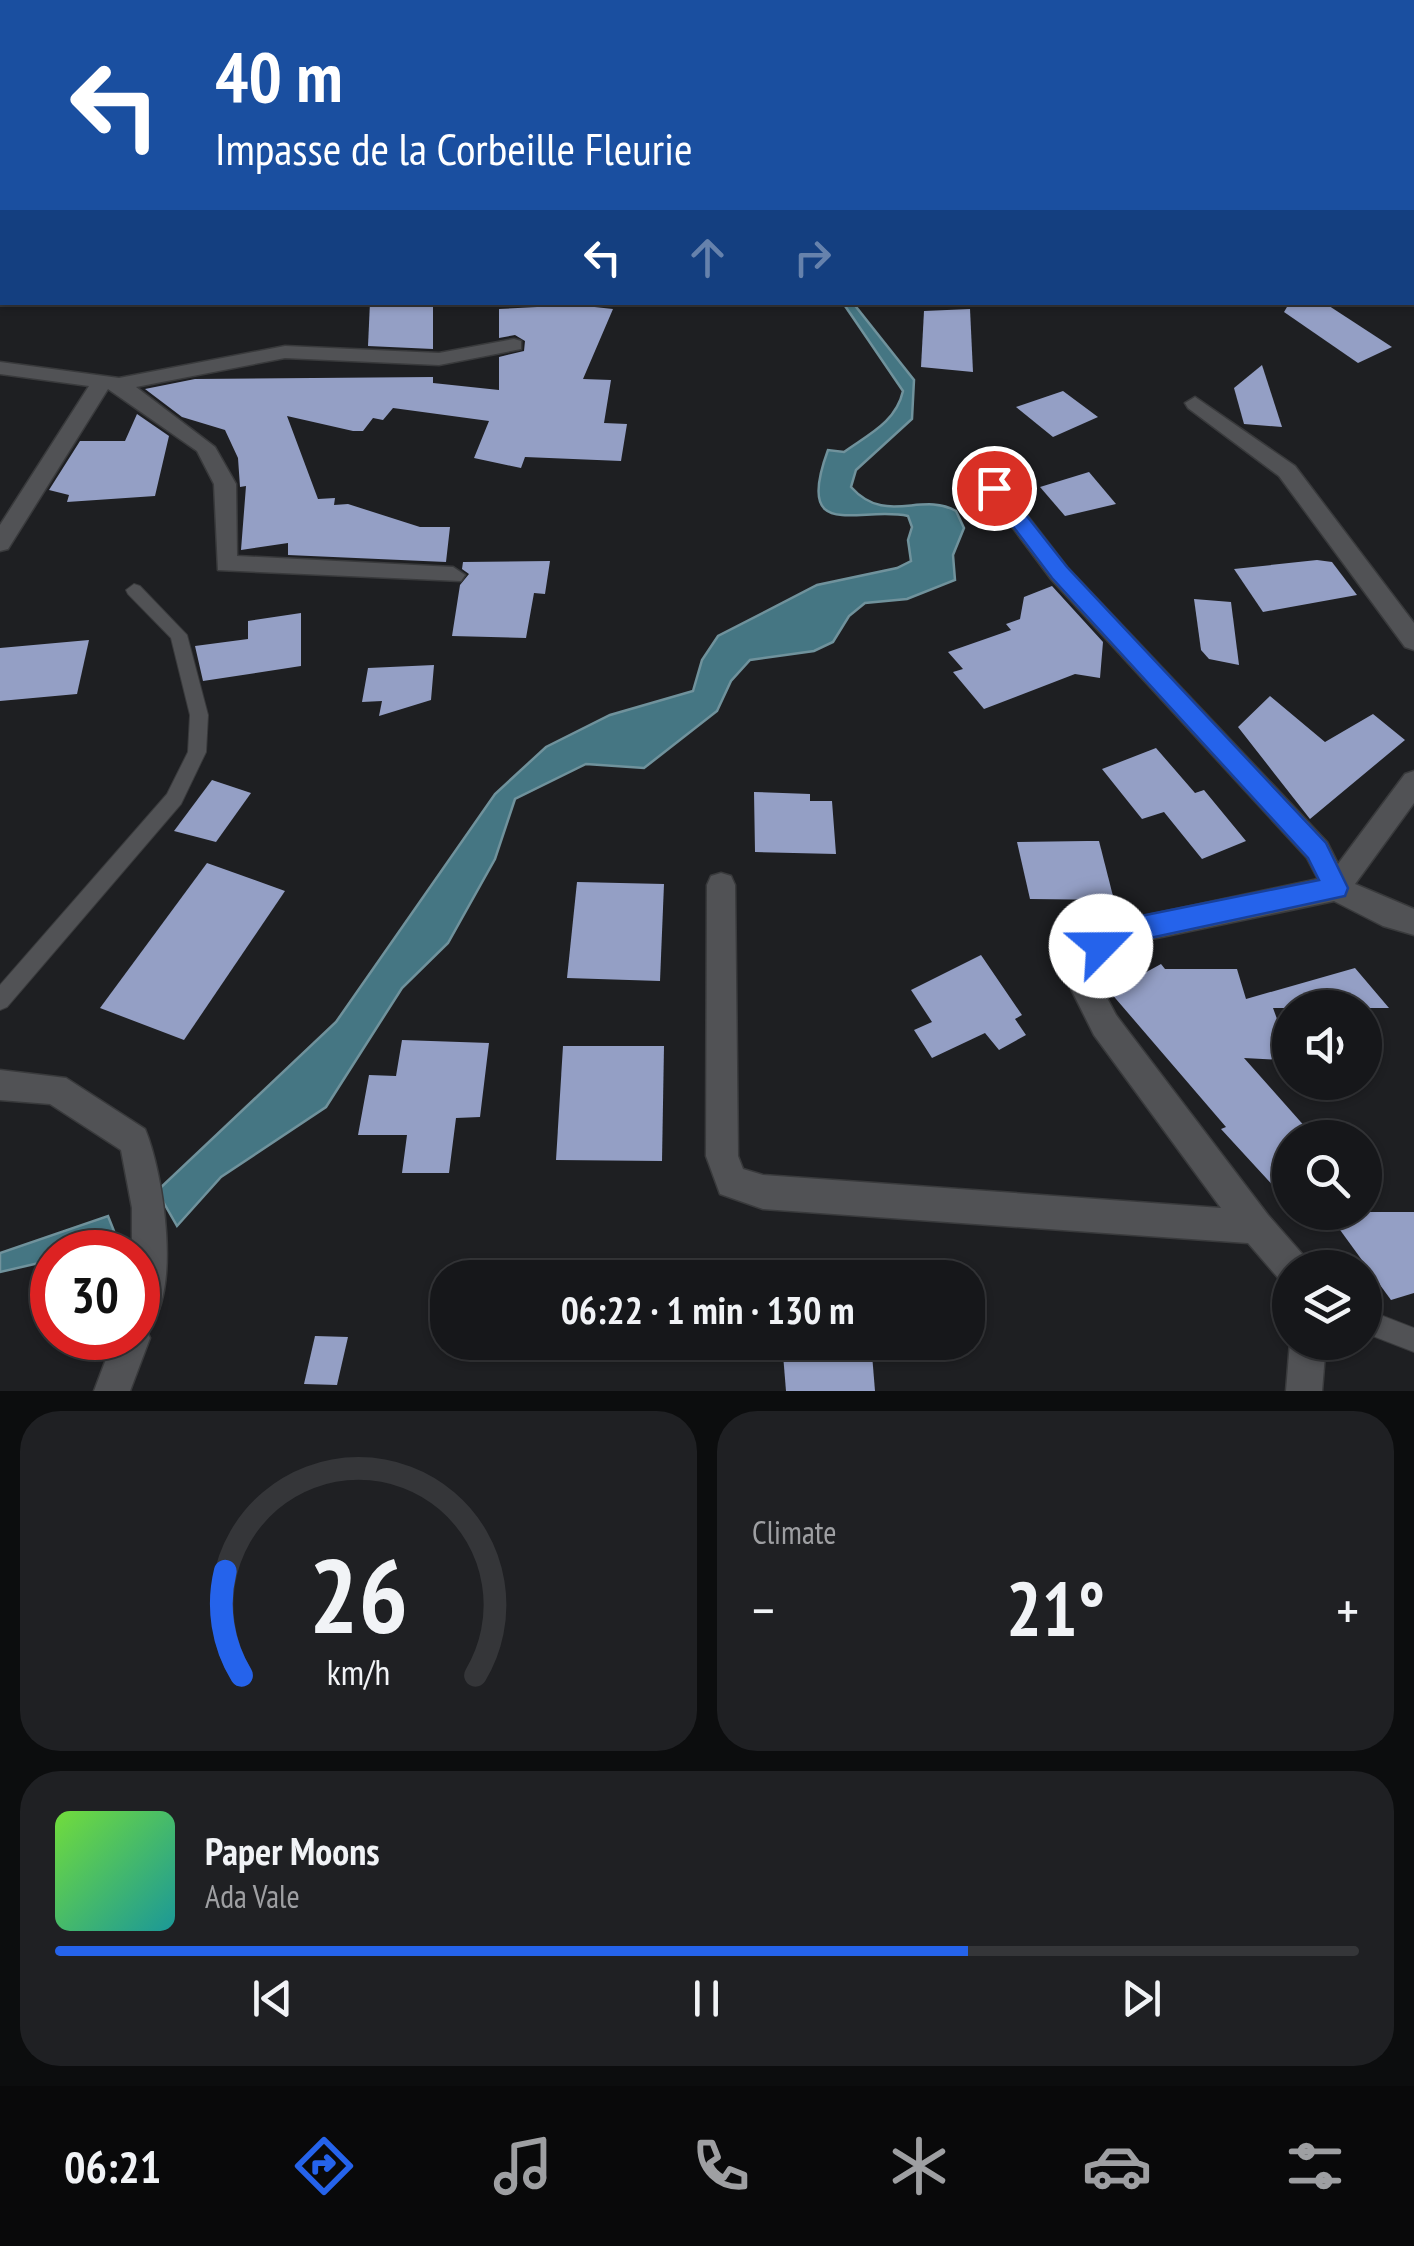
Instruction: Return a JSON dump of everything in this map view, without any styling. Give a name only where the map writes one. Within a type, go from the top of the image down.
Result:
[{"type":"street","points":[[0,368],[110,383],[284,352],[439,359],[514,345]]},
{"type":"street","points":[[0,543],[110,383]]},
{"type":"street","points":[[110,383],[205,447],[225,484],[226,564],[453,575]]},
{"type":"street","points":[[1195,404],[1287,472],[1414,641]]},
{"type":"street","points":[[994,488],[1059,573],[1317,850],[1336,888],[1393,917],[1414,922]]},
{"type":"street","points":[[1277,1250],[1105,1025],[1082,980],[1101,946],[1121,932],[1336,888],[1414,782]]},
{"type":"street","points":[[721,885],[722,1156],[732,1182],[763,1192],[1256,1226]]},
{"type":"street","points":[[0,1085],[54,1089],[134,1140],[147,1182],[151,1230]]},
{"type":"street","points":[[112,1391],[124,1360]]},
{"type":"street","points":[[1304,1391],[1307,1360]]},
{"type":"lane","points":[[0,1000],[174,799],[197,752],[199,716],[179,635],[134,590]]},
{"type":"lane","points":[[1382,1328],[1414,1340]]},
{"type":"water","points":[[844,305],[855,305],[914,380],[912,419],[856,470],[851,487],[877,504],[930,504],[956,511],[964,528],[953,555],[955,580],[907,599],[865,603],[849,616],[833,642],[814,651],[750,660],[731,681],[717,711],[644,768],[586,764],[515,799],[495,859],[448,943],[402,988],[326,1107],[221,1177],[177,1226],[157,1191],[336,1022],[495,794],[546,747],[610,715],[693,691],[702,660],[718,636],[817,585],[897,568],[911,561],[908,540],[912,527],[908,516],[837,514],[826,510],[819,499],[819,480],[828,450],[844,452],[880,426],[894,411],[903,391]]},
{"type":"water","points":[[108,1216],[114,1230],[67,1230]]},
{"type":"water","points":[[30,1243],[30,1265],[0,1272],[0,1253]]},
{"type":"building","points":[[370,305],[433,305],[433,349],[368,346]]},
{"type":"building","points":[[576,305],[613,309],[583,379],[611,380],[604,423],[627,424],[621,461],[525,457],[521,468],[474,458],[489,421],[393,408],[383,420],[373,418],[363,431],[287,416],[318,499],[335,498],[334,505],[348,504],[420,527],[450,527],[446,562],[288,555],[288,543],[241,550],[246,486],[240,487],[238,458],[225,430],[182,417],[145,389],[195,379],[433,377],[433,383],[499,390],[499,357],[524,351],[525,341],[515,335],[499,338],[499,309]]},
{"type":"building","points":[[1288,305],[1328,305],[1392,347],[1358,363],[1284,312]]},
{"type":"building","points":[[970,309],[973,372],[921,367],[924,311]]},
{"type":"building","points":[[1262,365],[1282,427],[1244,424],[1234,388]]},
{"type":"building","points":[[1063,391],[1098,417],[1053,437],[1016,407]]},
{"type":"building","points":[[137,414],[169,436],[155,496],[67,502],[69,495],[49,490],[80,441],[125,441]]},
{"type":"building","points":[[1089,472],[1116,504],[1065,516],[1040,487]]},
{"type":"building","points":[[1317,560],[1332,562],[1357,595],[1263,612],[1234,569]]},
{"type":"building","points":[[550,561],[545,594],[534,593],[526,638],[452,636],[460,585],[469,574],[462,569],[463,562]]},
{"type":"building","points":[[1052,586],[1103,642],[1100,678],[1075,674],[984,709],[953,672],[963,669],[948,652],[1011,630],[1006,624],[1020,619],[1024,597]]},
{"type":"building","points":[[1194,599],[1231,602],[1239,665],[1209,659],[1201,650]]},
{"type":"building","points":[[301,613],[301,666],[203,681],[195,646],[248,639],[248,621]]},
{"type":"building","points":[[89,640],[77,694],[0,701],[0,648]]},
{"type":"building","points":[[434,665],[431,700],[379,716],[382,701],[362,702],[368,668]]},
{"type":"building","points":[[1270,696],[1325,742],[1373,714],[1405,740],[1310,819],[1238,727]]},
{"type":"building","points":[[1156,748],[1195,793],[1204,790],[1246,841],[1202,859],[1164,812],[1142,819],[1102,769]]},
{"type":"building","points":[[212,780],[251,793],[216,842],[174,831]]},
{"type":"building","points":[[754,792],[810,794],[810,801],[832,801],[836,854],[755,852]]},
{"type":"building","points":[[1099,841],[1114,900],[1030,899],[1017,842]]},
{"type":"building","points":[[207,863],[285,891],[184,1040],[100,1008]]},
{"type":"building","points":[[577,882],[664,884],[660,981],[567,978]]},
{"type":"building","points":[[981,955],[1022,1015],[1015,1019],[1026,1035],[999,1050],[985,1033],[932,1058],[914,1030],[932,1022],[911,990]]},
{"type":"building","points":[[1161,964],[1165,969],[1237,969],[1246,999],[1272,992],[1272,1059],[1244,1058],[1272,1090],[1272,1100],[1281,1100],[1299,1120],[1272,1120],[1272,1184],[1221,1129],[1226,1127],[1110,992]]},
{"type":"building","points":[[1355,968],[1374,990],[1278,990]]},
{"type":"building","points":[[402,1040],[489,1043],[480,1117],[456,1118],[449,1173],[402,1173],[407,1135],[358,1135],[369,1075],[396,1076]]},
{"type":"building","points":[[563,1046],[664,1046],[662,1161],[556,1160]]},
{"type":"building","points":[[1382,1212],[1414,1212],[1414,1293],[1391,1300],[1382,1288],[1382,1250],[1355,1250],[1340,1230],[1382,1230]]},
{"type":"building","points":[[315,1336],[348,1337],[337,1385],[304,1384]]},
{"type":"building","points":[[783,1360],[872,1360],[875,1391],[786,1391]]},
{"type":"route","points":[[994,488],[1059,573],[1317,850],[1336,888],[1121,932],[1101,946]]}]
